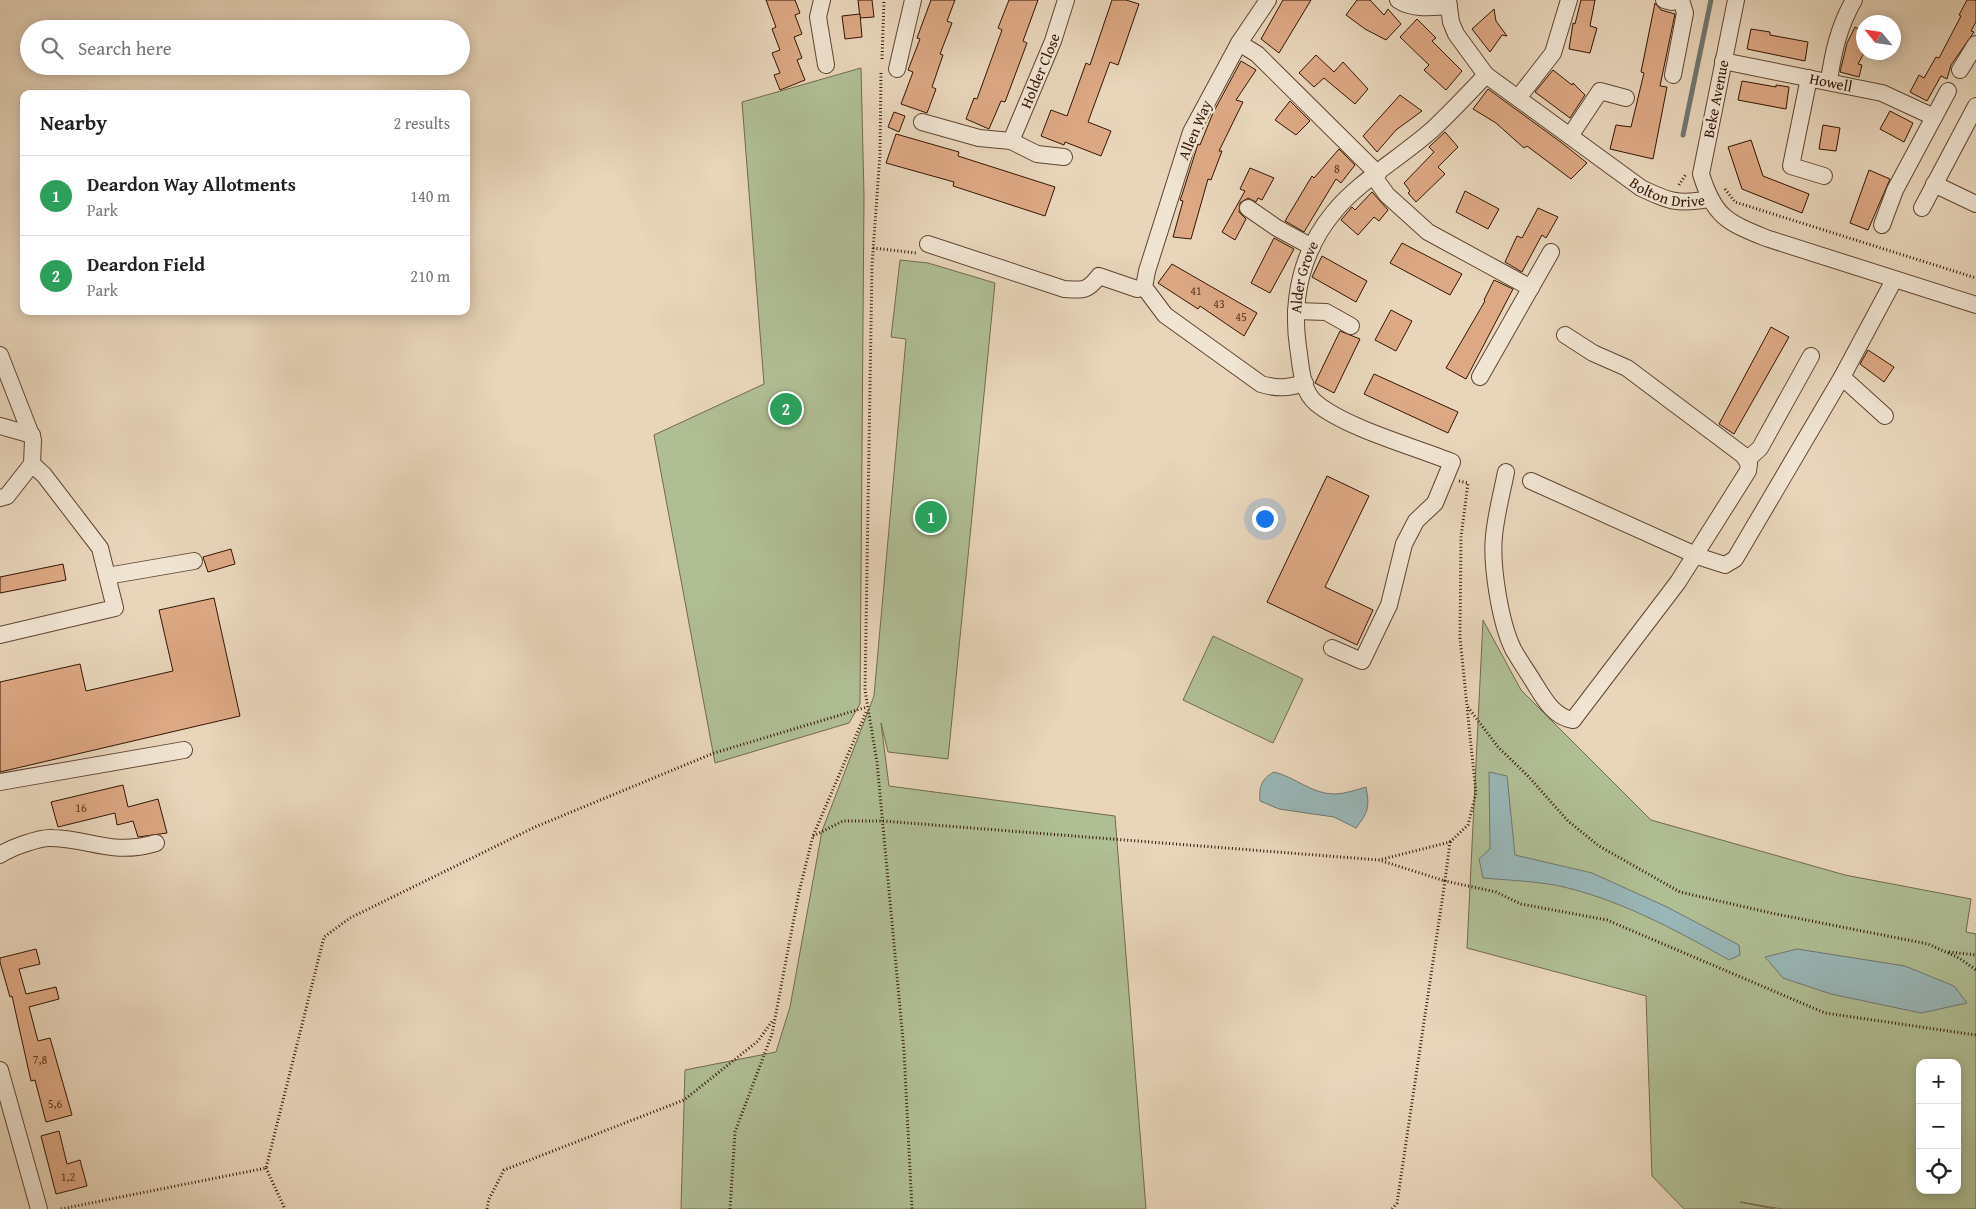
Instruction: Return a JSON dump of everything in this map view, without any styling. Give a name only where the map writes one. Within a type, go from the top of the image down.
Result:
[{"type":"street","points":[[822,0],[818,16],[826,65]]},
{"type":"street","points":[[897,69],[913,0]]},
{"type":"street","name":"Holder Close","points":[[1011,141],[1053,41],[1066,0]]},
{"type":"street","name":"Allen Way","points":[[1146,279],[1191,132],[1239,43],[1268,0]]},
{"type":"street","points":[[1398,0],[1402,3],[1425,7],[1448,3]]},
{"type":"street","points":[[1518,98],[1553,53],[1569,0]]},
{"type":"street","points":[[1664,0],[1672,2],[1679,0],[1686,13],[1673,75]]},
{"type":"street","name":"Beke Avenue","points":[[1708,198],[1695,172],[1736,0]]},
{"type":"street","points":[[1829,82],[1840,30],[1854,0]]},
{"type":"street","name":"Bolton Drive","points":[[1448,3],[1451,22],[1456,34],[1486,75],[1641,188],[1667,201],[1686,204],[1708,198],[1722,216],[1741,228],[1832,261],[1976,305]]},
{"type":"street","points":[[1239,43],[1258,54],[1376,175],[1387,195],[1428,232],[1531,288]]},
{"type":"street","points":[[1960,70],[1976,44]]},
{"type":"street","name":"Howell","points":[[1723,61],[1882,93],[1934,117]]},
{"type":"street","name":"Alder Grove","points":[[1449,470],[1329,412],[1315,402],[1307,392],[1305,383],[1297,339],[1296,311],[1300,274],[1312,247],[1334,212],[1433,129],[1486,75]]},
{"type":"street","points":[[1809,78],[1791,166],[1824,176]]},
{"type":"street","points":[[1570,136],[1600,91],[1626,98]]},
{"type":"street","points":[[1882,225],[1895,190],[1948,91]]},
{"type":"street","points":[[1922,208],[1976,106]]},
{"type":"street","points":[[922,122],[979,138],[1011,141],[1037,154],[1064,158]]},
{"type":"street","points":[[1934,184],[1976,204]]},
{"type":"street","points":[[1248,208],[1277,228],[1312,247]]},
{"type":"street","points":[[925,248],[1064,289],[1081,290],[1091,287],[1099,276],[1137,289],[1146,279],[1165,315],[1261,384],[1274,388],[1289,388],[1305,383]]},
{"type":"street","points":[[1480,377],[1507,326],[1551,252]]},
{"type":"street","points":[[1531,481],[1696,555],[1725,564],[1735,558],[1842,377],[1894,280]]},
{"type":"street","points":[[1296,311],[1326,312],[1351,326]]},
{"type":"street","points":[[1506,472],[1494,538],[1494,563],[1504,616],[1513,648],[1546,702],[1567,719],[1573,720],[1678,582],[1748,472],[1749,464],[1730,444],[1627,368],[1593,353],[1566,335]]},
{"type":"street","points":[[0,355],[32,435],[32,464],[7,496],[0,498]]},
{"type":"street","points":[[1747,460],[1760,448],[1811,356]]},
{"type":"street","points":[[1842,377],[1885,416]]},
{"type":"street","points":[[0,426],[32,435]]},
{"type":"street","points":[[0,636],[115,608],[100,548],[44,475],[32,464]]},
{"type":"street","points":[[1332,648],[1362,662],[1389,605],[1404,544],[1416,521],[1435,503],[1449,470]]},
{"type":"street","points":[[107,576],[194,561]]},
{"type":"street","points":[[0,782],[184,750]]},
{"type":"street","points":[[0,855],[7,851],[50,838],[104,848],[136,849],[156,843]]},
{"type":"street","points":[[0,1070],[39,1209]]},
{"type":"path","points":[[884,0],[880,154],[874,248],[865,586],[865,690],[877,762],[904,1051],[912,1209]]},
{"type":"path","points":[[1671,184],[1678,186],[1695,172],[1715,176],[1735,202],[1976,278]]},
{"type":"path","points":[[874,248],[925,248]]},
{"type":"path","points":[[1379,860],[1450,842],[1468,825],[1476,793],[1460,638],[1461,537],[1468,483],[1449,470]]},
{"type":"path","points":[[1467,706],[1498,747],[1528,776],[1568,821],[1599,846],[1680,892],[1780,916],[1928,944],[1946,951],[1976,970]]},
{"type":"path","points":[[730,1209],[735,1132],[772,1034],[799,892],[814,836],[867,707]]},
{"type":"path","points":[[285,1209],[266,1168],[324,938],[350,918],[535,827],[714,753],[867,707]]},
{"type":"path","points":[[814,836],[843,821],[883,820],[1379,860],[1445,880],[1496,892],[1521,904],[1607,920],[1825,1013],[1976,1035]]},
{"type":"path","points":[[1392,1209],[1397,1203],[1450,842]]},
{"type":"path","points":[[1946,951],[1976,954]]},
{"type":"path","points":[[487,1209],[488,1199],[504,1170],[684,1100],[758,1041],[775,1018]]},
{"type":"path","points":[[61,1209],[266,1168]]},
{"type":"green space","points":[[861,68],[864,196],[860,704],[849,723],[715,763],[654,435],[764,384],[742,102]]},
{"type":"green space","points":[[900,260],[928,263],[995,283],[948,759],[888,752],[881,723],[889,786],[1115,816],[1146,1209],[681,1209],[685,1070],[776,1052],[790,1007],[822,831],[874,696],[906,339],[891,337]]},
{"type":"green space","points":[[1483,620],[1521,690],[1651,820],[1845,875],[1971,899],[1966,932],[1976,934],[1976,1209],[1782,1209],[1740,1202],[1775,1209],[1684,1209],[1652,1176],[1646,996],[1467,948]]},
{"type":"green space","points":[[1213,636],[1303,679],[1273,743],[1183,700]]},
{"type":"water","points":[[1274,772],[1326,793],[1350,792],[1366,787],[1368,805],[1365,814],[1356,828],[1334,817],[1279,809],[1260,801],[1262,784]]},
{"type":"water","points":[[1489,772],[1507,776],[1515,855],[1592,873],[1667,907],[1739,945],[1740,955],[1729,960],[1645,916],[1623,906],[1578,891],[1555,885],[1483,878],[1479,859],[1490,849]]},
{"type":"water","points":[[1797,949],[1905,966],[1954,986],[1967,1003],[1921,1013],[1831,994],[1783,978],[1765,957]]},
{"type":"building","points":[[766,0],[795,0],[800,13],[795,15],[802,34],[794,37],[802,58],[797,60],[805,80],[780,90],[774,75],[780,73],[772,53],[780,50],[772,29],[776,27]]},
{"type":"building","points":[[858,0],[872,0],[874,17],[860,18]]},
{"type":"building","points":[[931,0],[955,0],[947,21],[952,23],[940,54],[943,55],[932,87],[936,89],[927,113],[901,104],[913,72],[908,70],[920,39],[917,38]]},
{"type":"building","points":[[1009,0],[1038,0],[1023,41],[1027,43],[1005,102],[1001,101],[989,129],[966,119],[974,98],[977,99],[1002,30],[998,28]]},
{"type":"building","points":[[1112,0],[1126,0],[1139,4],[1118,65],[1110,62],[1088,122],[1111,131],[1101,156],[1065,142],[1064,145],[1041,136],[1051,110],[1067,116],[1086,63],[1090,65]]},
{"type":"building","points":[[1283,0],[1311,0],[1279,53],[1261,39]]},
{"type":"building","points":[[1357,0],[1370,0],[1384,15],[1388,9],[1401,24],[1386,40],[1365,29],[1346,15]]},
{"type":"building","points":[[1581,0],[1595,0],[1590,26],[1597,28],[1590,53],[1569,49],[1573,23],[1575,24]]},
{"type":"building","points":[[1967,0],[1976,0],[1976,22],[1971,31],[1974,32],[1951,65],[1947,79],[1941,76],[1927,101],[1910,92],[1919,75],[1924,78],[1936,57],[1939,58],[1961,16],[1959,15]]},
{"type":"building","points":[[1655,3],[1661,10],[1675,14],[1660,86],[1667,87],[1653,159],[1610,149],[1616,125],[1631,127],[1644,73],[1641,72]]},
{"type":"building","points":[[1494,9],[1496,21],[1507,36],[1502,35],[1490,52],[1472,29]]},
{"type":"building","points":[[860,14],[862,37],[845,39],[842,16]]},
{"type":"building","points":[[1417,19],[1436,38],[1432,41],[1462,71],[1446,90],[1424,70],[1429,65],[1400,37]]},
{"type":"building","points":[[1855,27],[1856,60],[1860,60],[1858,64],[1862,65],[1859,77],[1840,72],[1847,43]]},
{"type":"building","points":[[1751,29],[1770,32],[1770,35],[1808,42],[1805,61],[1747,49]]},
{"type":"building","points":[[1316,55],[1334,72],[1343,62],[1368,89],[1355,104],[1324,78],[1314,87],[1299,73]]},
{"type":"building","points":[[1241,61],[1256,70],[1236,100],[1243,102],[1219,151],[1222,151],[1211,180],[1208,179],[1191,239],[1173,237],[1183,201],[1180,200],[1198,144],[1200,145],[1213,113]]},
{"type":"building","points":[[1553,70],[1572,85],[1573,83],[1585,95],[1570,118],[1535,92]]},
{"type":"building","points":[[1742,81],[1776,87],[1776,85],[1789,87],[1786,109],[1738,100]]},
{"type":"building","points":[[1488,89],[1587,163],[1571,179],[1527,146],[1524,148],[1496,123],[1473,109]]},
{"type":"building","points":[[1400,95],[1422,111],[1396,130],[1377,152],[1363,136]]},
{"type":"building","points":[[1290,101],[1310,121],[1296,135],[1275,120]]},
{"type":"building","points":[[1890,111],[1913,123],[1904,142],[1880,129]]},
{"type":"building","points":[[894,112],[905,116],[899,132],[888,127]]},
{"type":"building","points":[[1823,125],[1840,128],[1836,151],[1819,149]]},
{"type":"building","points":[[1445,132],[1458,147],[1438,167],[1445,174],[1416,202],[1408,193],[1410,191],[1404,183],[1434,152],[1429,147]]},
{"type":"building","points":[[896,134],[959,152],[958,156],[1055,187],[1045,216],[953,186],[954,182],[886,163]]},
{"type":"building","points":[[1751,140],[1763,176],[1809,194],[1802,213],[1742,189],[1728,147]]},
{"type":"building","points":[[1339,149],[1355,165],[1341,183],[1336,179],[1304,232],[1285,221],[1312,176],[1314,178]]},
{"type":"building","points":[[1250,168],[1274,178],[1262,200],[1258,198],[1256,202],[1248,198],[1240,203],[1239,212],[1246,219],[1235,240],[1222,232],[1245,191],[1240,189]]},
{"type":"building","points":[[1869,170],[1890,179],[1868,230],[1850,223]]},
{"type":"building","points":[[1465,191],[1499,209],[1488,229],[1456,212]]},
{"type":"building","points":[[1372,192],[1388,210],[1379,221],[1374,217],[1358,235],[1341,220],[1352,207],[1355,210]]},
{"type":"building","points":[[1538,208],[1558,217],[1546,238],[1542,235],[1522,272],[1505,262],[1517,236],[1522,238]]},
{"type":"building","points":[[1274,238],[1294,249],[1270,293],[1251,283]]},
{"type":"building","points":[[1402,243],[1462,274],[1450,295],[1390,263]]},
{"type":"building","points":[[1322,256],[1367,281],[1356,302],[1312,277]]},
{"type":"building","points":[[1172,264],[1257,313],[1244,336],[1200,306],[1198,309],[1158,283]]},
{"type":"building","points":[[1494,280],[1513,289],[1466,379],[1446,368],[1485,301]]},
{"type":"building","points":[[1391,310],[1412,321],[1396,351],[1375,340]]},
{"type":"building","points":[[1771,327],[1789,337],[1734,434],[1719,424]]},
{"type":"building","points":[[1340,331],[1360,339],[1334,393],[1315,383]]},
{"type":"building","points":[[1868,350],[1894,367],[1884,382],[1860,364]]},
{"type":"building","points":[[1374,374],[1458,412],[1448,433],[1364,394]]},
{"type":"building","points":[[1327,476],[1369,496],[1325,587],[1373,610],[1357,645],[1267,602]]},
{"type":"building","points":[[231,549],[235,564],[208,572],[203,557]]},
{"type":"building","points":[[63,564],[66,580],[0,593],[0,577]]},
{"type":"building","points":[[214,598],[240,716],[0,772],[0,682],[80,664],[86,691],[173,671],[159,610]]},
{"type":"building","points":[[123,785],[128,807],[158,799],[167,833],[138,837],[133,821],[117,825],[115,813],[58,827],[51,802]]},
{"type":"building","points":[[36,949],[40,964],[19,969],[26,994],[56,987],[59,999],[29,1007],[38,1041],[50,1038],[72,1115],[46,1122],[35,1080],[31,1081],[12,996],[10,997],[0,962],[0,958]]},
{"type":"building","points":[[59,1131],[67,1164],[80,1160],[87,1186],[56,1194],[41,1136]]},
{"type":"waterway","points":[[1683,135],[1711,0]]},
{"type":"place","name":"Deardon Field","points":[[786,409]]},
{"type":"place","name":"Deardon Way Allotments","points":[[931,517]]}]
